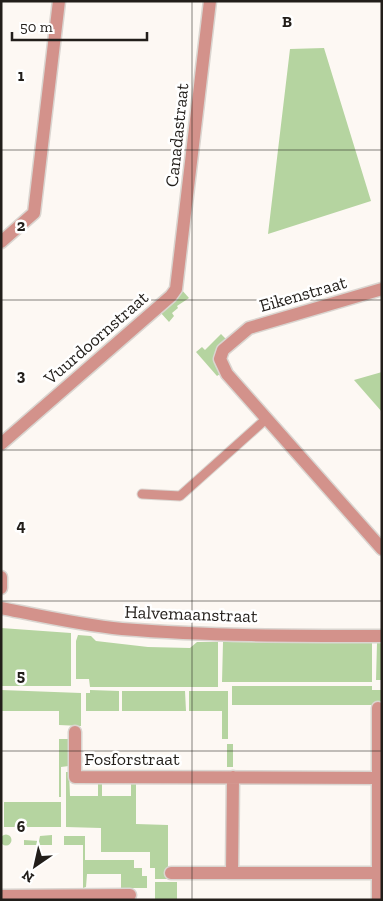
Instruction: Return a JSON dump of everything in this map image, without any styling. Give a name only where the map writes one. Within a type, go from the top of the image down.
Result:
[{"type":"street","points":[[1,242],[34,213],[59,1]]},
{"type":"street","name":"Canadastraat","points":[[180,272],[210,1]]},
{"type":"street","name":"Vuurdoornstraat","points":[[1,444],[171,296],[178,285],[180,272]]},
{"type":"street","name":"Eikenstraat","points":[[266,419],[221,365],[222,353],[236,337],[248,328],[382,289]]},
{"type":"street","points":[[266,419],[382,549]]},
{"type":"street","points":[[1,577],[1,588]]},
{"type":"street","name":"Halvemaanstraat","points":[[1,608],[73,623],[122,629],[220,634],[382,636]]},
{"type":"street","points":[[378,708],[378,900]]},
{"type":"street","name":"Fosforstraat","points":[[75,732],[75,777],[378,778]]},
{"type":"street","points":[[232,873],[233,777]]},
{"type":"street","points":[[171,873],[378,873]]},
{"type":"street","points":[[1,896],[130,895]]},
{"type":"lane","points":[[142,494],[180,496],[266,419]]},
{"type":"green space","points":[[324,48],[371,201],[268,234],[290,49]]},
{"type":"green space","points":[[181,289],[189,298],[177,306],[178,308],[172,313],[174,316],[169,322],[160,312]]},
{"type":"green space","points":[[221,334],[227,340],[216,362],[220,374],[217,376],[196,352],[202,347],[205,350]]},
{"type":"green space","points":[[382,372],[382,412],[354,380]]},
{"type":"green space","points":[[1,628],[71,633],[71,686],[1,686]]},
{"type":"green space","points":[[78,635],[91,636],[96,641],[148,647],[190,648],[197,642],[218,642],[218,687],[90,687],[89,679],[76,679],[76,641]]},
{"type":"green space","points":[[223,642],[372,643],[372,682],[222,682]]},
{"type":"green space","points":[[377,643],[382,643],[382,680],[376,680]]},
{"type":"green space","points":[[232,686],[372,686],[372,690],[382,690],[382,705],[232,705]]},
{"type":"green space","points":[[1,690],[81,693],[81,726],[59,725],[59,711],[1,711]]},
{"type":"green space","points":[[90,690],[119,691],[119,711],[86,711],[86,693],[90,693]]},
{"type":"green space","points":[[122,691],[185,691],[186,711],[122,711]]},
{"type":"green space","points":[[189,691],[228,691],[228,739],[222,739],[222,711],[189,711]]},
{"type":"green space","points":[[59,739],[69,739],[69,766],[61,767],[61,797],[59,797]]},
{"type":"green space","points":[[227,744],[233,744],[233,767],[227,767]]},
{"type":"green space","points":[[66,772],[69,772],[70,796],[98,796],[98,782],[102,782],[102,796],[131,796],[131,782],[136,782],[136,824],[168,825],[168,879],[155,879],[155,868],[150,868],[150,852],[101,852],[101,828],[66,827]]},
{"type":"green space","points":[[4,802],[61,802],[61,827],[4,827]]},
{"type":"green space","points":[[6,834],[12,840],[6,846],[0,840]]},
{"type":"green space","points":[[52,835],[52,845],[24,845],[24,840],[39,841],[40,836]]},
{"type":"green space","points":[[64,836],[85,836],[85,860],[134,860],[134,868],[142,868],[142,876],[147,876],[147,888],[121,888],[121,874],[87,874],[86,887],[83,888],[83,845],[64,845]]},
{"type":"green space","points":[[155,882],[177,882],[177,900],[155,900]]}]
